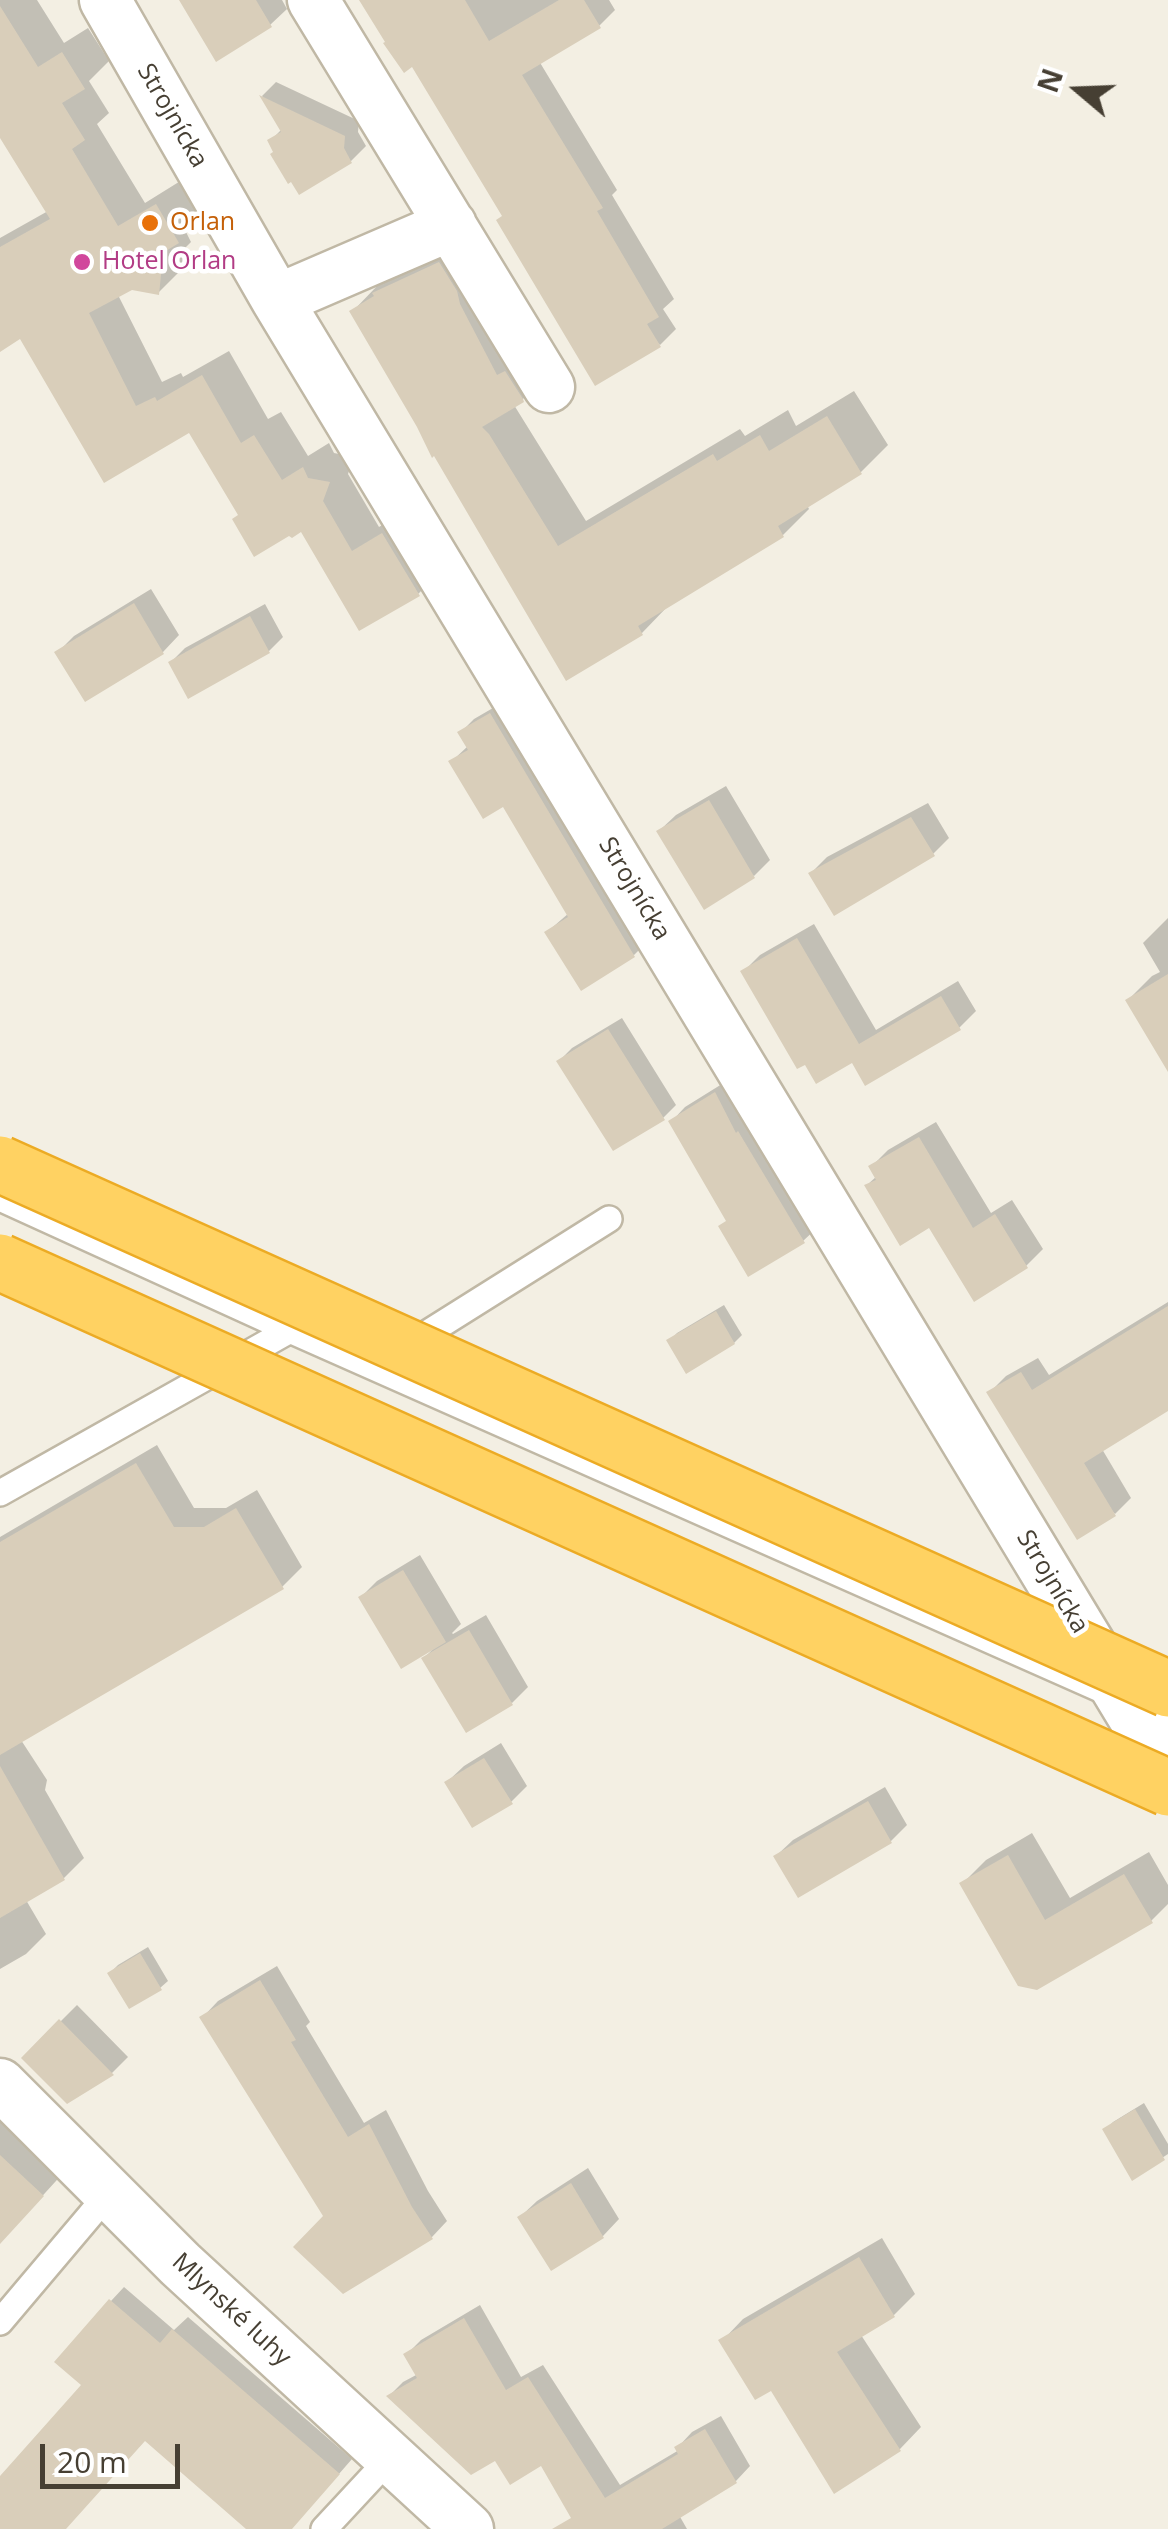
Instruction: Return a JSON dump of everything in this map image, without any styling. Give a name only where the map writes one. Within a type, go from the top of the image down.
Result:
[{"type":"highway","points":[[0,1164],[1145,1694]]},
{"type":"highway","points":[[0,1262],[1168,1788]]},
{"type":"street","name":"Strojnícka","points":[[105,0],[277,300],[1145,1694],[1168,1774]]},
{"type":"street","points":[[313,0],[549,387]]},
{"type":"street","points":[[277,300],[451,225]]},
{"type":"street","name":"Mlynské luhy","points":[[0,2084],[180,2264],[468,2529]]},
{"type":"lane","points":[[0,1198],[373,1367],[1145,1694],[1168,1720]]},
{"type":"lane","points":[[373,1367],[608,1218]]},
{"type":"lane","points":[[0,1493],[290,1330]]},
{"type":"lane","points":[[0,2322],[108,2193]]},
{"type":"lane","points":[[324,2529],[390,2458]]},
{"type":"building","points":[[179,0],[256,0],[272,27],[216,62]]},
{"type":"building","points":[[359,0],[465,0],[489,41],[559,0],[584,0],[601,28],[522,75],[603,208],[597,211],[659,317],[647,324],[661,347],[595,386],[496,220],[502,216],[412,67],[404,73]]},
{"type":"building","points":[[0,6],[38,67],[62,52],[85,89],[62,103],[85,140],[72,149],[118,226],[156,204],[179,243],[159,255],[167,270],[161,274],[159,295],[132,290],[89,313],[136,406],[155,397],[157,401],[202,375],[241,443],[254,435],[282,480],[303,467],[308,478],[330,482],[323,501],[352,551],[382,533],[420,596],[359,631],[301,532],[254,557],[232,519],[238,515],[189,433],[104,483],[20,339],[0,352],[0,247],[50,219],[0,138]]},
{"type":"building","points":[[259,95],[345,136],[344,148],[352,163],[299,195],[270,154],[273,152],[267,140],[281,132]]},
{"type":"building","points":[[439,262],[497,375],[505,371],[523,399],[524,402],[482,427],[558,546],[713,454],[717,461],[760,435],[769,451],[827,416],[862,474],[778,526],[784,537],[638,626],[643,635],[566,681],[349,311],[374,296],[372,293]]},
{"type":"building","points":[[134,603],[164,654],[85,702],[54,652]]},
{"type":"building","points":[[250,616],[270,653],[188,699],[168,662]]},
{"type":"building","points":[[490,713],[635,957],[581,991],[544,932],[568,917],[503,807],[483,819],[448,761],[468,750],[457,732]]},
{"type":"building","points":[[709,800],[755,878],[704,910],[656,831]]},
{"type":"building","points":[[911,817],[935,856],[834,916],[808,873]]},
{"type":"building","points":[[797,938],[859,1044],[941,996],[961,1030],[865,1086],[852,1063],[816,1084],[805,1065],[797,1069],[740,971]]},
{"type":"building","points":[[1168,974],[1168,1072],[1125,1000]]},
{"type":"building","points":[[608,1029],[665,1120],[613,1151],[556,1061]]},
{"type":"building","points":[[715,1092],[805,1243],[748,1277],[718,1226],[726,1221],[668,1121]]},
{"type":"building","points":[[919,1137],[973,1228],[995,1214],[1028,1268],[974,1302],[929,1228],[900,1246],[864,1185],[876,1180],[868,1166]]},
{"type":"building","points":[[1168,1306],[1168,1411],[1084,1463],[1116,1516],[1077,1540],[986,1392],[1021,1372],[1032,1390]]},
{"type":"building","points":[[716,1311],[735,1344],[686,1374],[666,1340]]},
{"type":"building","points":[[136,1463],[174,1527],[204,1527],[236,1508],[284,1589],[0,1755],[0,1542]]},
{"type":"building","points":[[403,1570],[446,1642],[401,1669],[358,1597]]},
{"type":"building","points":[[469,1630],[513,1705],[466,1733],[421,1658]]},
{"type":"building","points":[[484,1758],[513,1804],[472,1828],[444,1782]]},
{"type":"building","points":[[0,1766],[65,1880],[0,1918]]},
{"type":"building","points":[[868,1801],[892,1843],[798,1898],[773,1856]]},
{"type":"building","points":[[1008,1855],[1045,1920],[1124,1874],[1153,1923],[1037,1990],[1018,1986],[959,1883]]},
{"type":"building","points":[[140,1953],[162,1990],[129,2009],[107,1973]]},
{"type":"building","points":[[260,1980],[296,2040],[291,2042],[348,2137],[369,2124],[433,2239],[343,2294],[293,2247],[323,2216],[199,2017]]},
{"type":"building","points":[[59,2019],[114,2075],[67,2104],[21,2058]]},
{"type":"building","points":[[1135,2109],[1165,2160],[1132,2181],[1102,2129]]},
{"type":"building","points":[[0,2155],[44,2196],[0,2244]]},
{"type":"building","points":[[571,2183],[604,2238],[551,2271],[517,2217]]},
{"type":"building","points":[[859,2257],[895,2317],[837,2352],[901,2451],[834,2494],[771,2391],[755,2400],[718,2340]]},
{"type":"building","points":[[109,2299],[160,2343],[172,2329],[340,2474],[292,2529],[246,2529],[145,2441],[66,2529],[0,2529],[0,2476],[81,2385],[54,2362]]},
{"type":"building","points":[[464,2318],[506,2390],[528,2377],[605,2498],[678,2454],[674,2447],[705,2429],[737,2483],[662,2529],[552,2529],[571,2518],[541,2466],[510,2485],[495,2461],[471,2475],[386,2396],[417,2378],[403,2354]]},
{"type":"place","name":"Orlan","points":[[150,223]]},
{"type":"place","name":"Hotel Orlan","points":[[82,262]]}]
